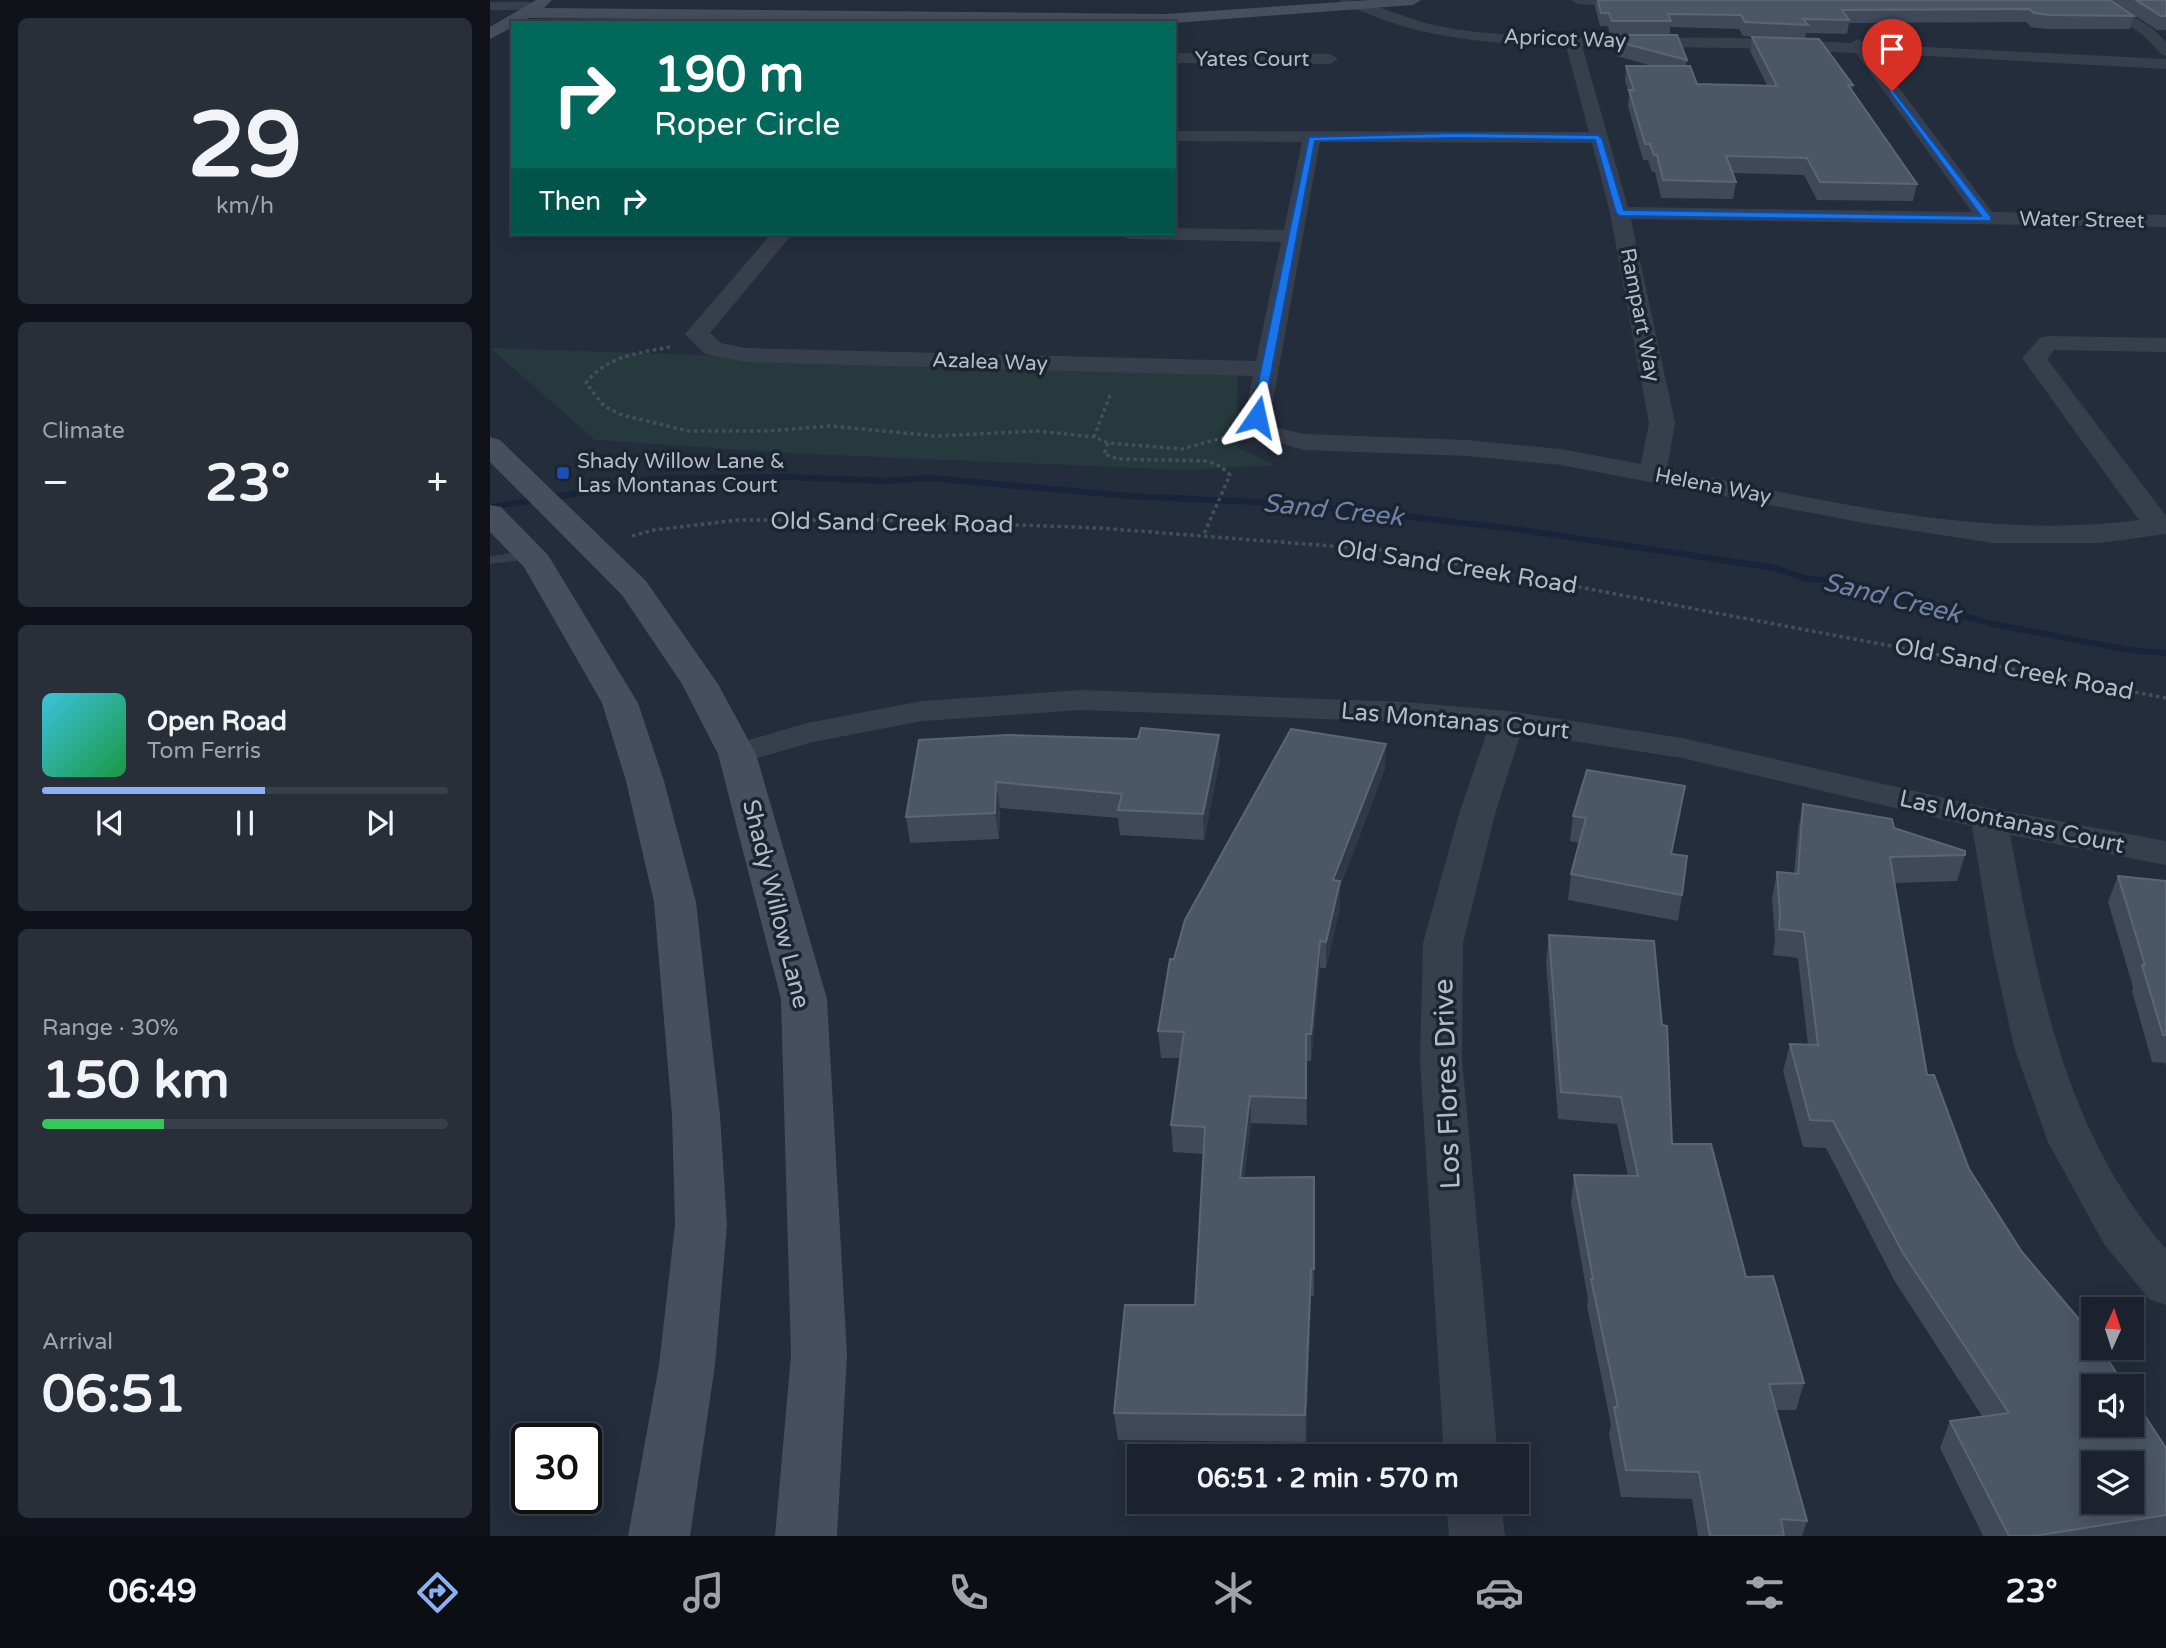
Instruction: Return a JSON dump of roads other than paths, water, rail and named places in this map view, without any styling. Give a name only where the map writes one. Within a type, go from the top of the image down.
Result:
[{"type":"street","points":[[490,6],[1165,11],[1413,0]]},
{"type":"street","points":[[1578,0],[1663,4]]},
{"type":"street","points":[[2098,0],[2148,32],[2166,51]]},
{"type":"street","points":[[490,13],[552,6],[984,20],[1166,19],[1361,2]]},
{"type":"street","name":"Apricot Way","points":[[1361,2],[1395,21],[1440,30],[1572,38],[1860,46],[2166,59]]},
{"type":"street","name":"Apricot Way","points":[[1361,2],[1408,17],[1455,27],[1572,38]]},
{"type":"street","points":[[542,21],[552,6]]},
{"type":"street","points":[[519,21],[552,6]]},
{"type":"street","points":[[490,34],[511,25]]},
{"type":"street","name":"Rampart Way","points":[[1572,38],[1620,213],[1662,423],[1653,474]]},
{"type":"street","points":[[490,53],[511,40]]},
{"type":"street","points":[[1860,46],[1987,219]]},
{"type":"street","name":"Apricot Way","points":[[1860,46],[2166,64]]},
{"type":"street","name":"Yates Court","points":[[1176,58],[1330,59]]},
{"type":"street","points":[[1176,136],[1312,139],[1503,135],[1598,138]]},
{"type":"street","points":[[1266,369],[1312,139]]},
{"type":"street","name":"Water Street","points":[[1620,213],[2166,221]]},
{"type":"street","points":[[1176,234],[1293,236]]},
{"type":"street","name":"Azalea Way","points":[[781,235],[697,334],[709,345],[745,355],[1266,369]]},
{"type":"street","points":[[2162,525],[2034,358],[2048,342],[2166,345]]},
{"type":"street","name":"Helena Way","points":[[1266,369],[1257,417],[1266,429],[1304,442],[1467,448],[1561,457],[1864,515],[1993,534],[2099,534],[2162,525]]},
{"type":"street","name":"Shady Willow Lane","points":[[490,446],[519,475],[520,540],[537,562],[620,703],[645,782],[675,902],[696,1115],[701,1225],[687,1365],[659,1536]]},
{"type":"street","name":"Shady Willow Lane","points":[[520,540],[634,589],[700,684],[737,754],[804,999],[819,1355],[806,1536]]},
{"type":"street","name":"Las Montanas Court","points":[[737,754],[807,733],[922,711],[1082,700],[1405,712],[1508,721],[1682,748],[1989,819],[2166,853]]},
{"type":"street","name":"Los Flores Drive","points":[[1470,1444],[1441,1059],[1443,943],[1477,814],[1508,721]]},
{"type":"street","points":[[1989,819],[2013,952],[2039,1059],[2077,1153],[2121,1230],[2166,1284]]},
{"type":"street","points":[[1475,1514],[1477,1536]]},
{"type":"waterway","name":"Sand Creek","points":[[490,507],[633,485],[650,479],[788,477],[885,481],[930,478],[1129,496],[1323,505],[1330,508],[1516,529],[1776,568],[1807,579],[1835,580],[1992,624],[2129,650],[2166,653]]},
{"type":"place","name":"Shady Willow Lane & Las Montanas Court","points":[[563,473]]}]
